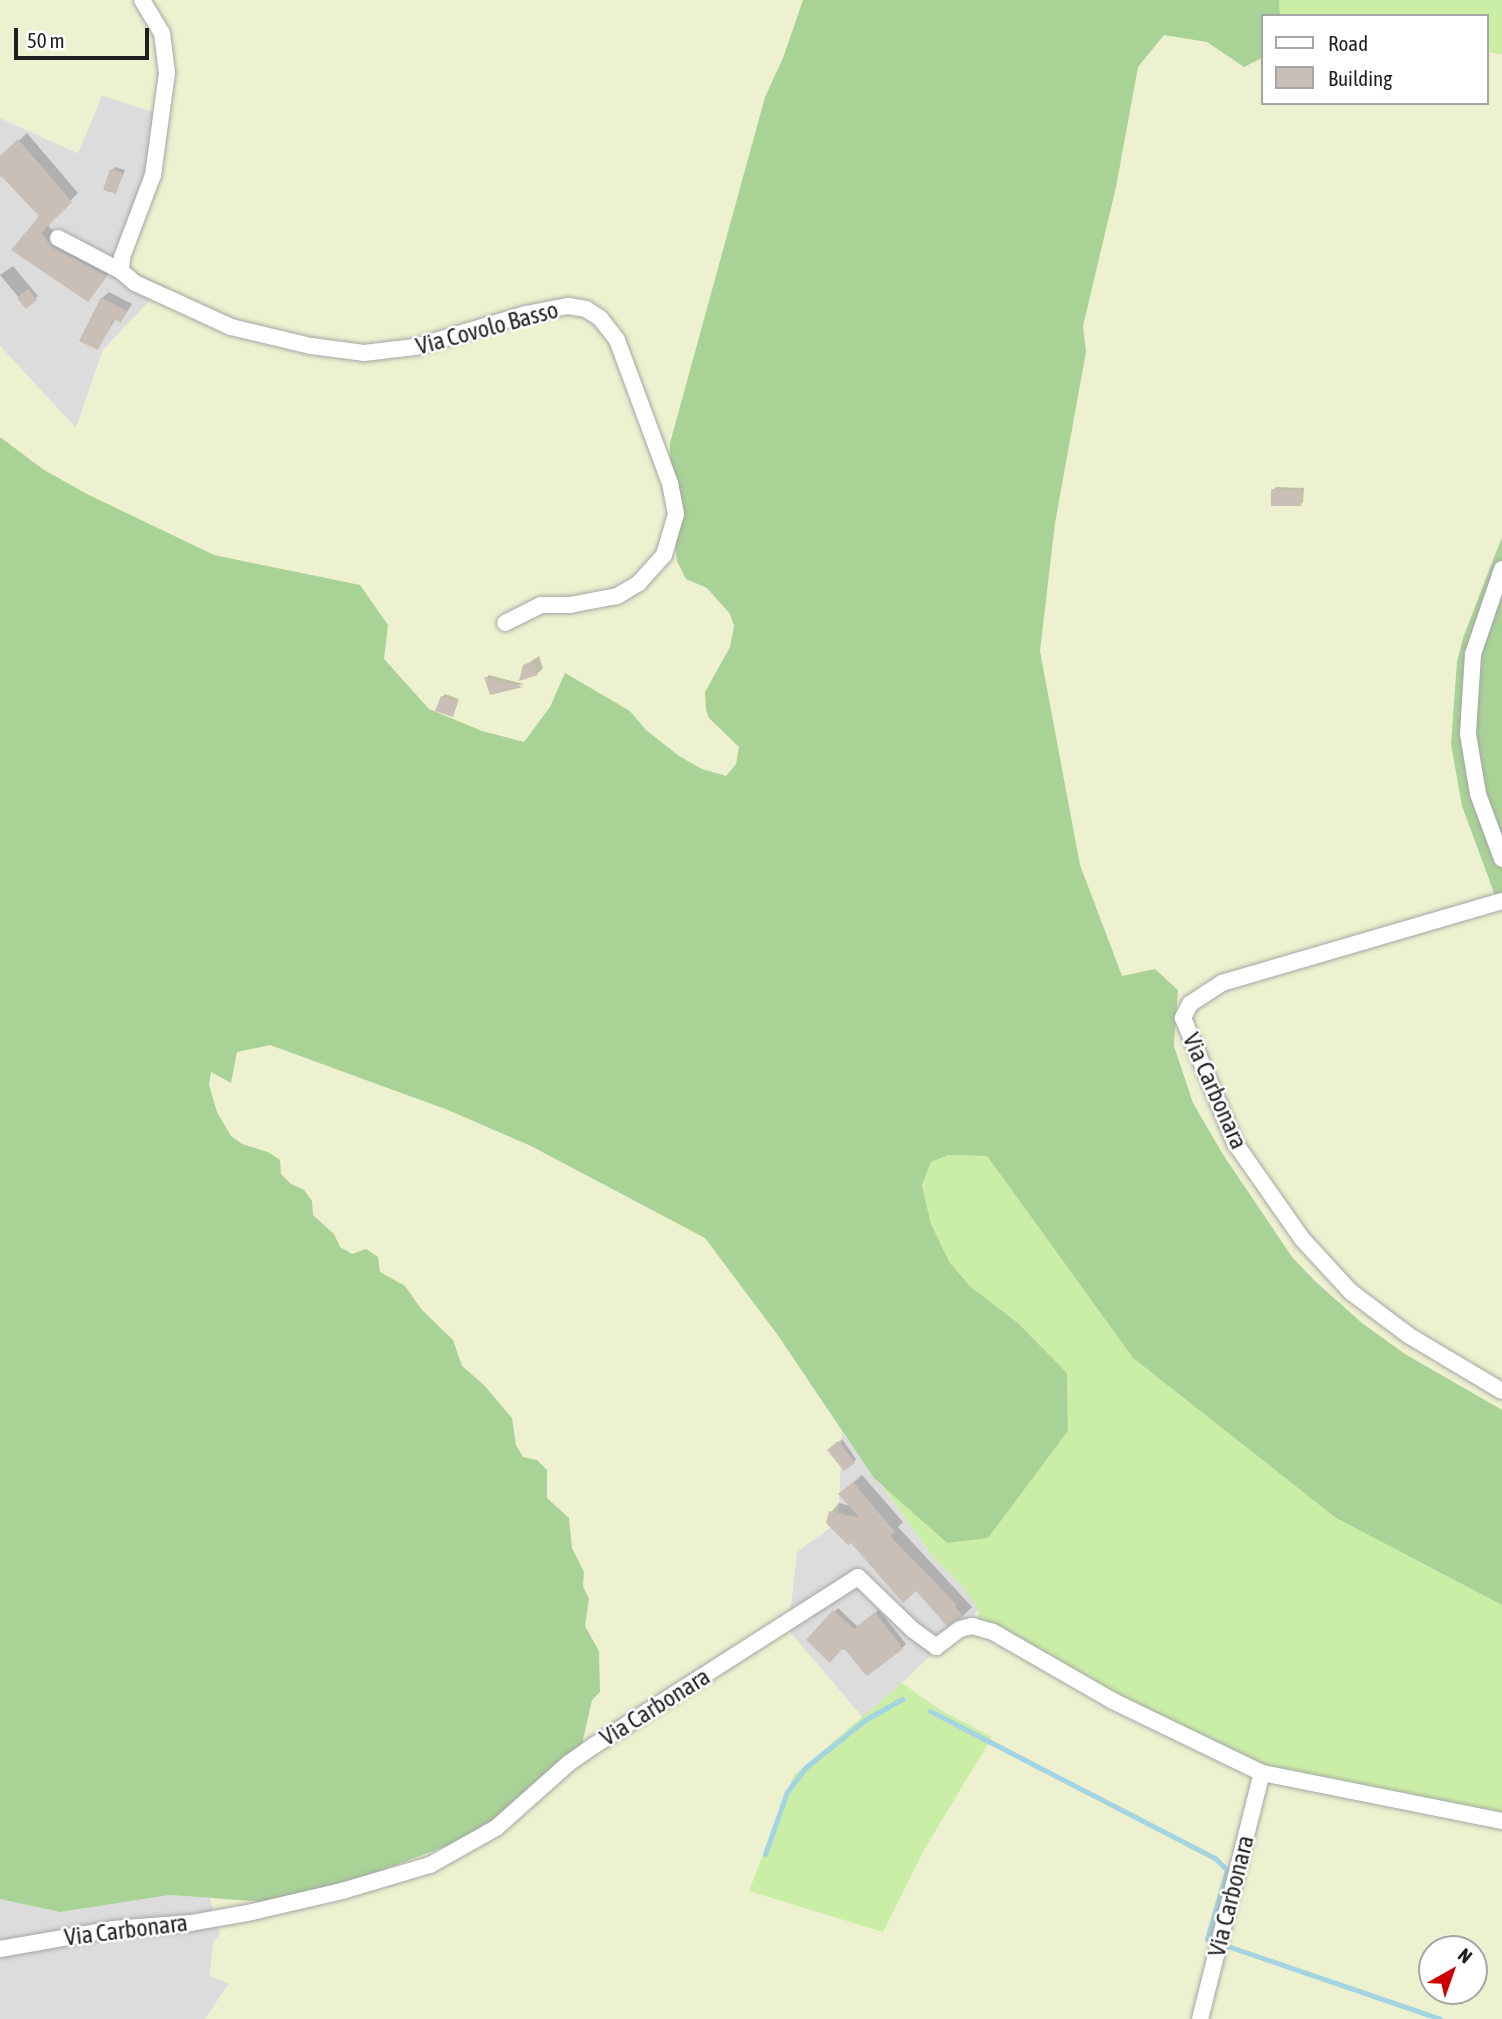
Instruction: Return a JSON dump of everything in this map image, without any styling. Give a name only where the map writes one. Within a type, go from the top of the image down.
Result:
[{"type":"street","points":[[121,271],[122,257],[153,175],[167,73],[163,33],[142,0]]},
{"type":"street","name":"Via Covolo Basso","points":[[58,237],[121,271],[135,283],[231,327],[311,346],[364,353],[415,347],[557,307],[586,309],[600,318],[622,350],[670,483],[676,514],[664,555],[639,583],[617,596],[589,603],[541,604],[505,623]]},
{"type":"street","points":[[1502,569],[1473,654],[1468,734],[1478,794],[1502,859]]},
{"type":"street","name":"Via Carbonara","points":[[1502,901],[1222,983],[1190,1004],[1183,1018],[1236,1143],[1303,1240],[1351,1292],[1408,1335],[1502,1391]]},
{"type":"street","name":"Via Carbonara","points":[[0,1949],[113,1929],[191,1923],[252,1912],[342,1891],[429,1865],[496,1828],[595,1745],[858,1577],[913,1630],[936,1647],[960,1629],[972,1626],[993,1632],[1113,1701],[1262,1773],[1502,1821]]},
{"type":"street","name":"Via Carbonara","points":[[1200,2019],[1262,1773]]},
{"type":"shaded area","points":[[102,95],[154,112],[141,201],[169,287],[159,292],[103,350],[76,428],[0,346],[0,118],[77,153]]},
{"type":"shaded area","points":[[842,1432],[934,1558],[965,1589],[979,1610],[864,1719],[788,1630],[797,1552],[838,1522]]},
{"type":"shaded area","points":[[170,1895],[210,1898],[220,1934],[213,1943],[210,1976],[229,1983],[205,2019],[0,2019],[0,1899],[60,1912]]},
{"type":"green space","points":[[0,0],[803,0],[783,58],[765,97],[671,443],[686,579],[706,588],[730,614],[734,626],[730,647],[713,677],[709,718],[739,747],[736,764],[726,776],[701,769],[679,756],[646,730],[630,711],[565,674],[550,707],[524,742],[482,731],[428,709],[384,659],[387,625],[360,585],[214,555],[89,495],[44,470],[0,437],[0,346],[76,428],[103,350],[158,292],[168,287],[129,269],[122,257],[141,201],[154,112],[102,96],[78,153],[0,118]]},
{"type":"green space","points":[[803,0],[1279,0],[1280,14],[1260,14],[1260,59],[1244,67],[1207,42],[1164,35],[1138,67],[1116,187],[1083,326],[1086,352],[1055,523],[1040,651],[1080,865],[1122,976],[1155,969],[1178,990],[1174,1046],[1193,1103],[1222,1153],[1292,1257],[1316,1282],[1362,1323],[1405,1354],[1502,1410],[1502,1605],[1336,1518],[1133,1358],[987,1156],[949,1155],[931,1162],[922,1185],[931,1224],[950,1263],[971,1287],[1018,1323],[1067,1373],[1068,1431],[988,1538],[947,1543],[874,1478],[777,1334],[705,1238],[531,1146],[448,1110],[270,1045],[237,1052],[231,1083],[211,1072],[209,1085],[217,1112],[231,1136],[242,1144],[268,1152],[280,1160],[281,1174],[291,1184],[304,1190],[312,1201],[313,1215],[334,1234],[340,1247],[352,1254],[366,1249],[378,1257],[380,1272],[405,1286],[422,1310],[453,1340],[462,1366],[484,1385],[512,1418],[516,1445],[523,1457],[537,1460],[547,1470],[547,1498],[569,1518],[572,1548],[584,1572],[583,1586],[589,1599],[585,1626],[599,1651],[600,1692],[592,1700],[582,1744],[541,1796],[465,1839],[292,1904],[170,1895],[60,1912],[0,1899],[0,437],[44,470],[89,495],[214,555],[360,585],[388,625],[384,659],[429,709],[482,731],[524,742],[550,707],[565,673],[630,711],[646,730],[679,756],[702,769],[726,776],[736,764],[739,747],[709,718],[705,692],[730,647],[734,626],[730,614],[707,588],[686,579],[677,561],[670,483],[670,443],[765,97],[783,58]]},
{"type":"green space","points":[[1279,0],[1502,0],[1502,54],[1488,52],[1488,14],[1280,14]]},
{"type":"green space","points":[[1164,35],[1207,42],[1244,66],[1260,59],[1260,105],[1488,105],[1488,52],[1502,54],[1502,537],[1463,638],[1457,662],[1451,744],[1468,827],[1496,898],[1502,896],[1502,1410],[1405,1354],[1362,1323],[1292,1257],[1222,1153],[1193,1103],[1174,1046],[1178,1001],[1122,976],[1080,865],[1040,651],[1055,523],[1086,352],[1083,326],[1116,187],[1138,67]]},
{"type":"green space","points":[[1502,537],[1502,896],[1496,898],[1462,806],[1451,744],[1457,662],[1463,638]]},
{"type":"green space","points":[[270,1045],[448,1110],[531,1146],[705,1238],[777,1334],[842,1432],[838,1522],[797,1552],[788,1630],[864,1719],[802,1765],[794,1775],[883,1932],[924,1850],[942,1711],[902,1683],[979,1610],[1237,1761],[1258,1783],[1299,1781],[1502,1822],[1502,2019],[205,2019],[229,1984],[210,1976],[213,1943],[220,1934],[210,1898],[292,1904],[582,1744],[592,1700],[600,1692],[594,1638],[585,1626],[589,1599],[583,1586],[584,1572],[572,1548],[569,1518],[547,1498],[549,1483],[537,1460],[523,1457],[516,1445],[516,1431],[504,1407],[462,1366],[453,1340],[422,1310],[405,1286],[380,1272],[378,1257],[352,1254],[340,1247],[334,1234],[313,1215],[312,1201],[304,1190],[291,1184],[281,1174],[268,1152],[242,1145],[231,1136],[217,1112],[209,1085],[211,1071],[231,1077],[237,1052]]},
{"type":"green space","points":[[949,1155],[987,1156],[1133,1358],[1336,1518],[1502,1605],[1502,1822],[1248,1772],[977,1628],[979,1610],[965,1589],[934,1558],[880,1483],[947,1543],[988,1538],[1068,1431],[1067,1373],[1018,1323],[971,1287],[950,1263],[931,1224],[922,1185],[931,1162]]},
{"type":"green space","points":[[902,1683],[942,1711],[992,1737],[924,1850],[883,1932],[749,1891],[794,1775]]},
{"type":"building","points":[[18,139],[72,202],[41,233],[53,247],[107,276],[88,302],[11,250],[39,216],[0,175],[0,156]]},
{"type":"building","points":[[110,169],[123,173],[116,194],[103,190]]},
{"type":"building","points":[[28,289],[37,300],[26,309],[17,298]]},
{"type":"building","points":[[101,297],[127,311],[121,323],[114,319],[98,350],[79,341]]},
{"type":"building","points":[[1271,489],[1302,490],[1301,506],[1271,506]]},
{"type":"building","points":[[533,661],[538,675],[519,681],[523,665]]},
{"type":"building","points":[[484,677],[523,687],[490,695]]},
{"type":"building","points":[[441,696],[458,702],[453,717],[435,711]]},
{"type":"building","points":[[838,1441],[855,1463],[844,1471],[827,1450]]},
{"type":"building","points":[[853,1482],[895,1532],[890,1536],[957,1605],[955,1607],[964,1617],[947,1626],[916,1591],[903,1603],[850,1542],[849,1546],[826,1523],[829,1511],[860,1518],[838,1494]]},
{"type":"building","points":[[833,1610],[854,1629],[875,1612],[903,1649],[867,1676],[845,1650],[841,1650],[830,1663],[806,1640]]},
{"type":"waterway","points":[[765,1854],[787,1792],[805,1768],[865,1720],[902,1699]]},
{"type":"waterway","points":[[930,1711],[1215,1858],[1227,1870],[1207,1939],[1440,2019]]}]
